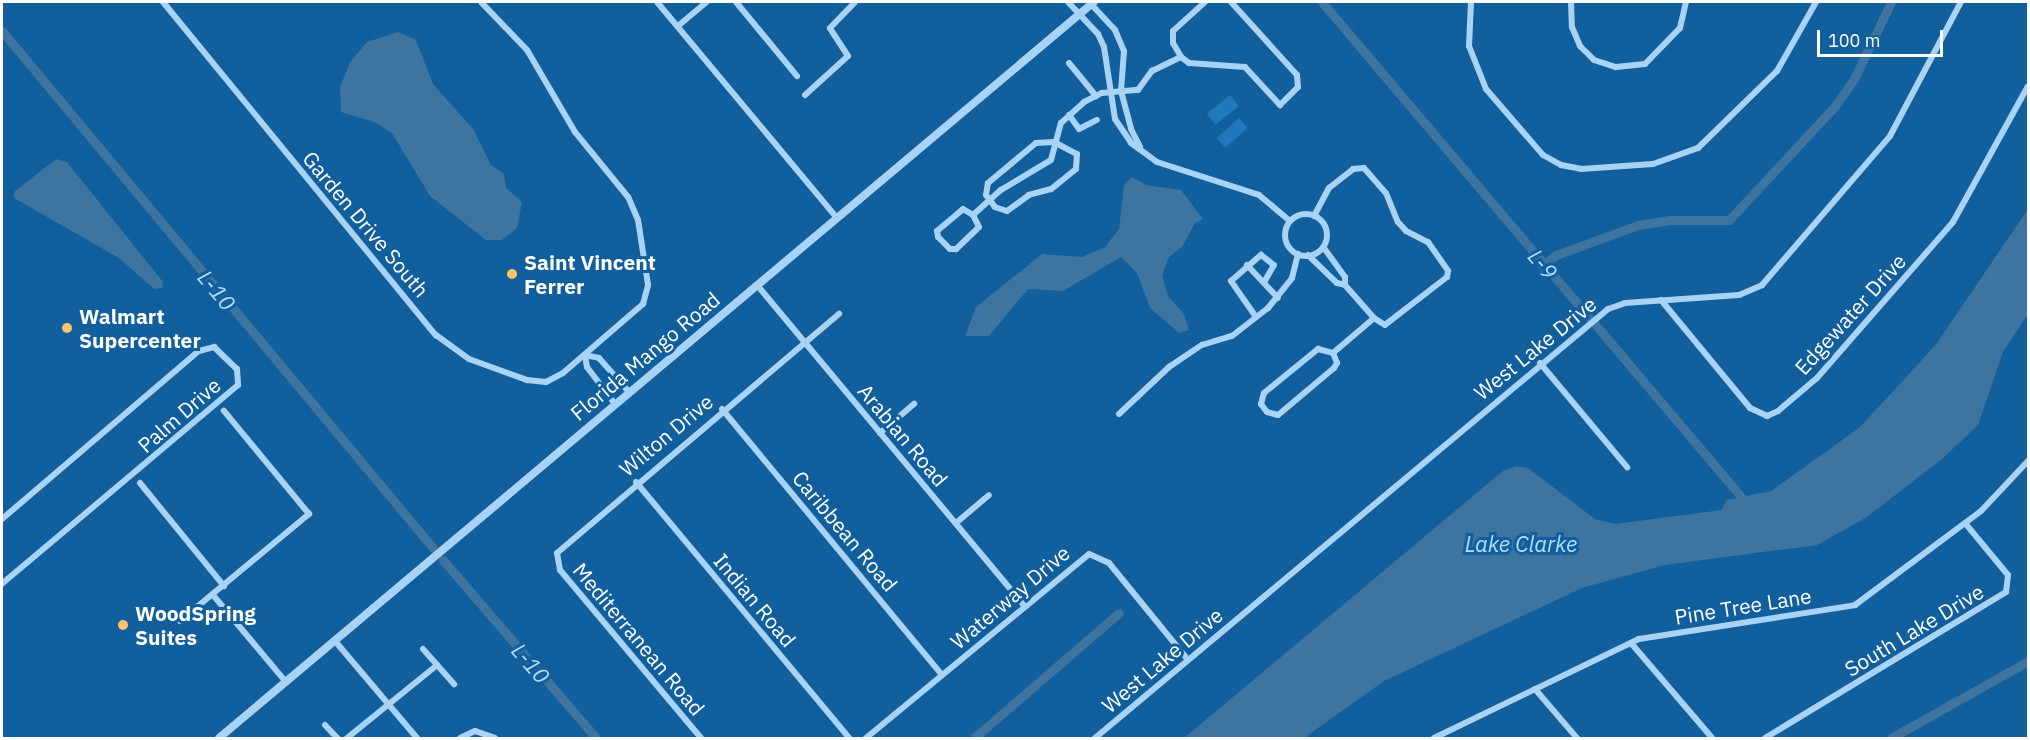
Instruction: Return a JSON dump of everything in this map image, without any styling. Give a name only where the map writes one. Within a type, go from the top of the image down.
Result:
[{"type":"street","name":"Garden Drive South","points":[[163,2],[446,344],[469,359],[533,382],[558,377],[634,314],[646,298],[648,279],[638,220],[628,197],[575,132],[526,50],[481,2]]},
{"type":"street","points":[[657,2],[837,218]]},
{"type":"street","points":[[678,26],[707,2]]},
{"type":"street","points":[[736,2],[797,76]]},
{"type":"street","points":[[805,95],[848,56],[830,28],[855,2]]},
{"type":"street","points":[[1068,2],[1104,47],[1115,119],[1131,143],[1157,162],[1258,195],[1290,221]]},
{"type":"street","points":[[1091,2],[1115,30],[1124,51],[1121,91],[1131,129],[1142,150]]},
{"type":"street","name":"Florida Mango Road","points":[[219,738],[1091,2]]},
{"type":"street","points":[[1205,2],[1173,31],[1173,43],[1181,57],[1189,63],[1245,67],[1280,105],[1294,93],[1297,75],[1231,2]]},
{"type":"street","points":[[1471,2],[1469,46],[1486,89],[1543,155],[1561,165],[1581,169],[1653,164],[1698,148],[1776,71],[1816,2]]},
{"type":"street","points":[[1571,2],[1572,27],[1580,46],[1594,60],[1616,67],[1645,64],[1680,28],[1686,2]]},
{"type":"street","name":"West Lake Drive","points":[[1095,738],[1580,329],[1600,315],[1619,304],[1739,295],[1767,280],[1890,136],[1961,2]]},
{"type":"street","points":[[973,214],[989,200],[1046,164],[1053,154],[1060,123],[1069,115],[1096,96],[1143,87],[1152,72],[1181,57]]},
{"type":"street","points":[[1069,63],[1096,96]]},
{"type":"street","name":"Edgewater Drive","points":[[1660,300],[1750,408],[1767,416],[1778,411],[1816,378],[1953,222],[2028,86]]},
{"type":"street","points":[[1069,115],[1079,129],[1097,120]]},
{"type":"street","points":[[1054,142],[1077,154],[1076,169],[1052,189],[1029,195],[1007,211],[1001,211],[989,200],[984,189],[988,183],[1036,143],[1054,142]]},
{"type":"street","points":[[1290,221],[1304,214],[1314,216],[1326,229],[1323,247],[1344,277],[1346,285],[1379,324],[1390,323],[1447,277],[1446,265],[1428,242],[1406,231],[1398,222],[1386,193],[1364,168],[1353,169],[1329,188],[1314,216]]},
{"type":"street","points":[[963,209],[973,214],[978,222],[976,232],[956,249],[945,246],[938,237],[940,226],[963,209]]},
{"type":"street","points":[[1290,221],[1286,240],[1298,254],[1308,255],[1323,247]]},
{"type":"street","points":[[1119,414],[1169,367],[1202,345],[1232,336],[1278,298],[1292,278],[1298,254]]},
{"type":"street","points":[[1256,317],[1232,287],[1234,276],[1261,255],[1267,257],[1274,271],[1264,282]]},
{"type":"street","points":[[1308,255],[1337,283],[1346,285]]},
{"type":"street","points":[[1247,265],[1278,298]]},
{"type":"street","name":"Arabian Road","points":[[757,285],[1024,606]]},
{"type":"street","name":"Wilton Drive","points":[[556,559],[559,548],[838,314]]},
{"type":"street","points":[[1333,353],[1374,318]]},
{"type":"street","name":"Palm Drive","points":[[2,519],[199,351],[214,347],[237,369],[238,385],[2,584]]},
{"type":"street","points":[[1318,349],[1333,353],[1337,363],[1334,368],[1278,415],[1267,412],[1261,404],[1264,393],[1318,349]]},
{"type":"street","points":[[615,404],[587,367],[585,355],[599,358],[629,392]]},
{"type":"street","points":[[1540,363],[1627,467]]},
{"type":"street","points":[[880,433],[914,404]]},
{"type":"street","name":"Caribbean Road","points":[[722,409],[942,675]]},
{"type":"street","points":[[180,621],[309,514],[224,411]]},
{"type":"street","name":"Pine Tree Lane","points":[[1434,738],[1631,643],[1856,605],[1965,523],[2028,461]]},
{"type":"street","name":"Indian Road","points":[[636,482],[849,738]]},
{"type":"street","points":[[140,483],[224,585]]},
{"type":"street","points":[[956,523],[989,495]]},
{"type":"street","name":"South Lake Drive","points":[[1765,738],[2006,592],[2008,575],[1965,523]]},
{"type":"street","name":"Waterway Drive","points":[[866,738],[1082,558],[1096,554],[1109,563],[1188,660]]},
{"type":"street","name":"Mediterranean Road","points":[[556,559],[560,570],[701,738]]},
{"type":"street","points":[[213,595],[286,682]]},
{"type":"street","points":[[335,641],[417,738]]},
{"type":"street","points":[[1631,643],[1712,738]]},
{"type":"street","points":[[423,649],[454,684]]},
{"type":"street","points":[[347,738],[437,665]]},
{"type":"street","points":[[1535,689],[1576,738]]},
{"type":"street","points":[[325,725],[337,738]]},
{"type":"street","points":[[460,738],[475,731],[495,738]]},
{"type":"shaded area","points":[[1230,95],[1239,106],[1215,125],[1207,114]]},
{"type":"shaded area","points":[[1239,118],[1248,128],[1225,148],[1217,138]]},
{"type":"water","points":[[398,32],[416,40],[433,84],[473,129],[491,165],[504,174],[506,188],[522,202],[517,228],[502,240],[486,240],[430,196],[392,133],[374,122],[341,112],[340,87],[350,62],[367,42]]},
{"type":"water","points":[[56,159],[67,162],[163,282],[162,288],[154,289],[119,258],[14,198],[14,192]]},
{"type":"water","points":[[1132,177],[1146,185],[1181,190],[1203,219],[1195,223],[1182,247],[1169,257],[1162,275],[1168,296],[1184,314],[1189,330],[1179,333],[1150,308],[1137,273],[1121,257],[1063,291],[1028,289],[989,336],[965,336],[976,307],[1042,254],[1082,257],[1105,247],[1119,229],[1124,185]]},
{"type":"water","name":"Lake Clarke","points":[[2028,209],[2028,314],[2003,352],[1978,425],[1942,459],[1867,517],[1817,545],[1665,565],[1582,588],[1384,681],[1304,738],[1184,738],[1503,471],[1516,466],[1528,468],[1595,519],[1615,524],[1722,510],[1726,500],[1771,491],[1859,428],[1911,372],[1937,343]]},
{"type":"waterway","name":"L-9","points":[[1322,2],[1749,506]]},
{"type":"waterway","points":[[1542,266],[1556,255],[1638,225],[1670,220],[1729,220],[1835,106],[1854,79],[1891,2]]},
{"type":"waterway","name":"L-10","points":[[2,31],[433,548]]},
{"type":"waterway","name":"L-10","points":[[443,560],[596,738]]},
{"type":"waterway","points":[[974,738],[1119,613]]},
{"type":"waterway","points":[[1891,738],[2028,661]]},
{"type":"place","name":"Saint Vincent Ferrer","points":[[512,274]]},
{"type":"place","name":"Walmart Supercenter","points":[[67,328]]},
{"type":"place","name":"WoodSpring Suites","points":[[123,625]]}]
